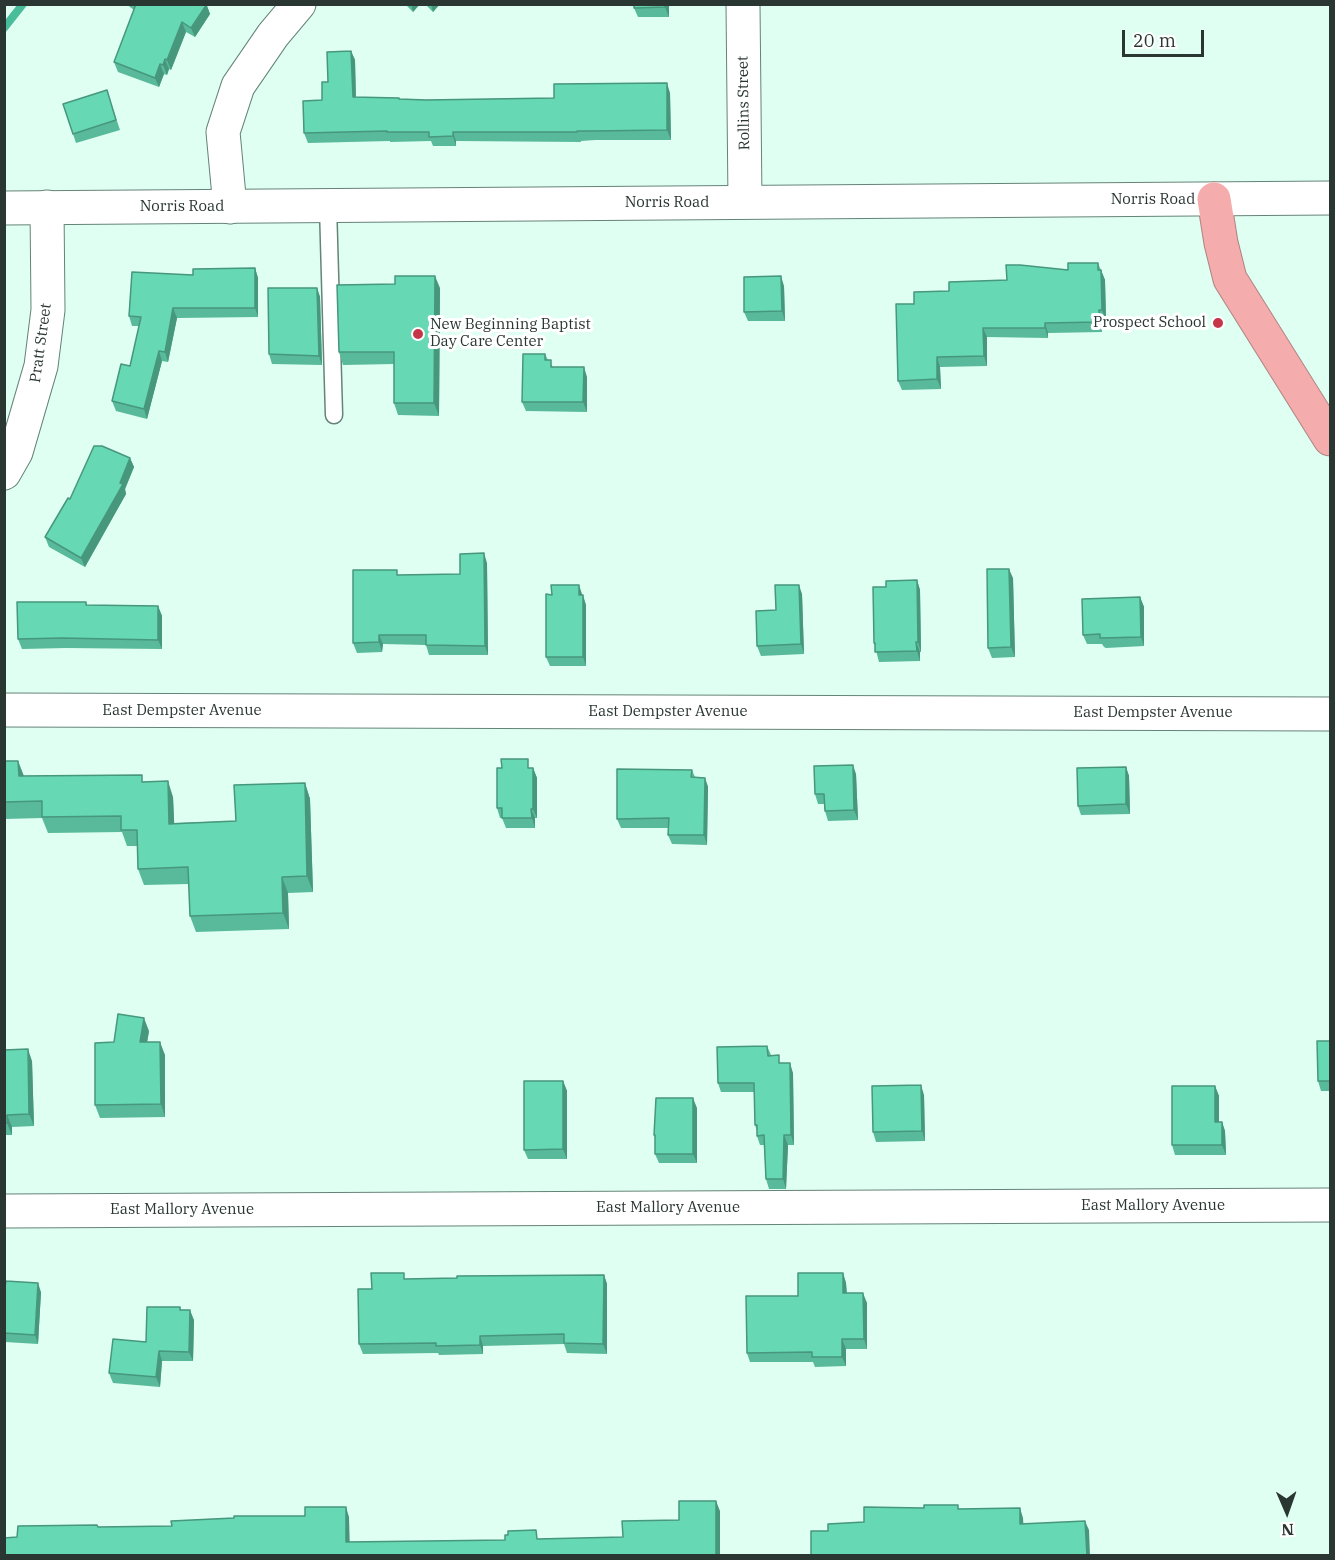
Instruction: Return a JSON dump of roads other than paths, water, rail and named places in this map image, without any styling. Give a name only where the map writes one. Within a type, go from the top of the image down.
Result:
[{"type":"highway","points":[[1214,199],[1230,279],[1330,438]]},
{"type":"street","points":[[230,207],[223,132],[238,86],[273,35],[299,4]]},
{"type":"street","name":"Rollins Street","points":[[743,4],[745,202]]},
{"type":"street","name":"Norris Road","points":[[4,208],[1330,198]]},
{"type":"street","name":"Pratt Street","points":[[4,473],[16,452],[41,366],[48,310],[46,207]]},
{"type":"street","name":"East Dempster Avenue","points":[[4,710],[1330,714]]},
{"type":"street","name":"East Mallory Avenue","points":[[4,1211],[1330,1205]]},
{"type":"lane","points":[[328,206],[334,415]]},
{"type":"waterway","points":[[4,28],[23,4]]},
{"type":"place","name":"Prospect School","points":[[1218,323]]},
{"type":"place","name":"New Beginning Baptist Day Care Center","points":[[418,334]]}]
